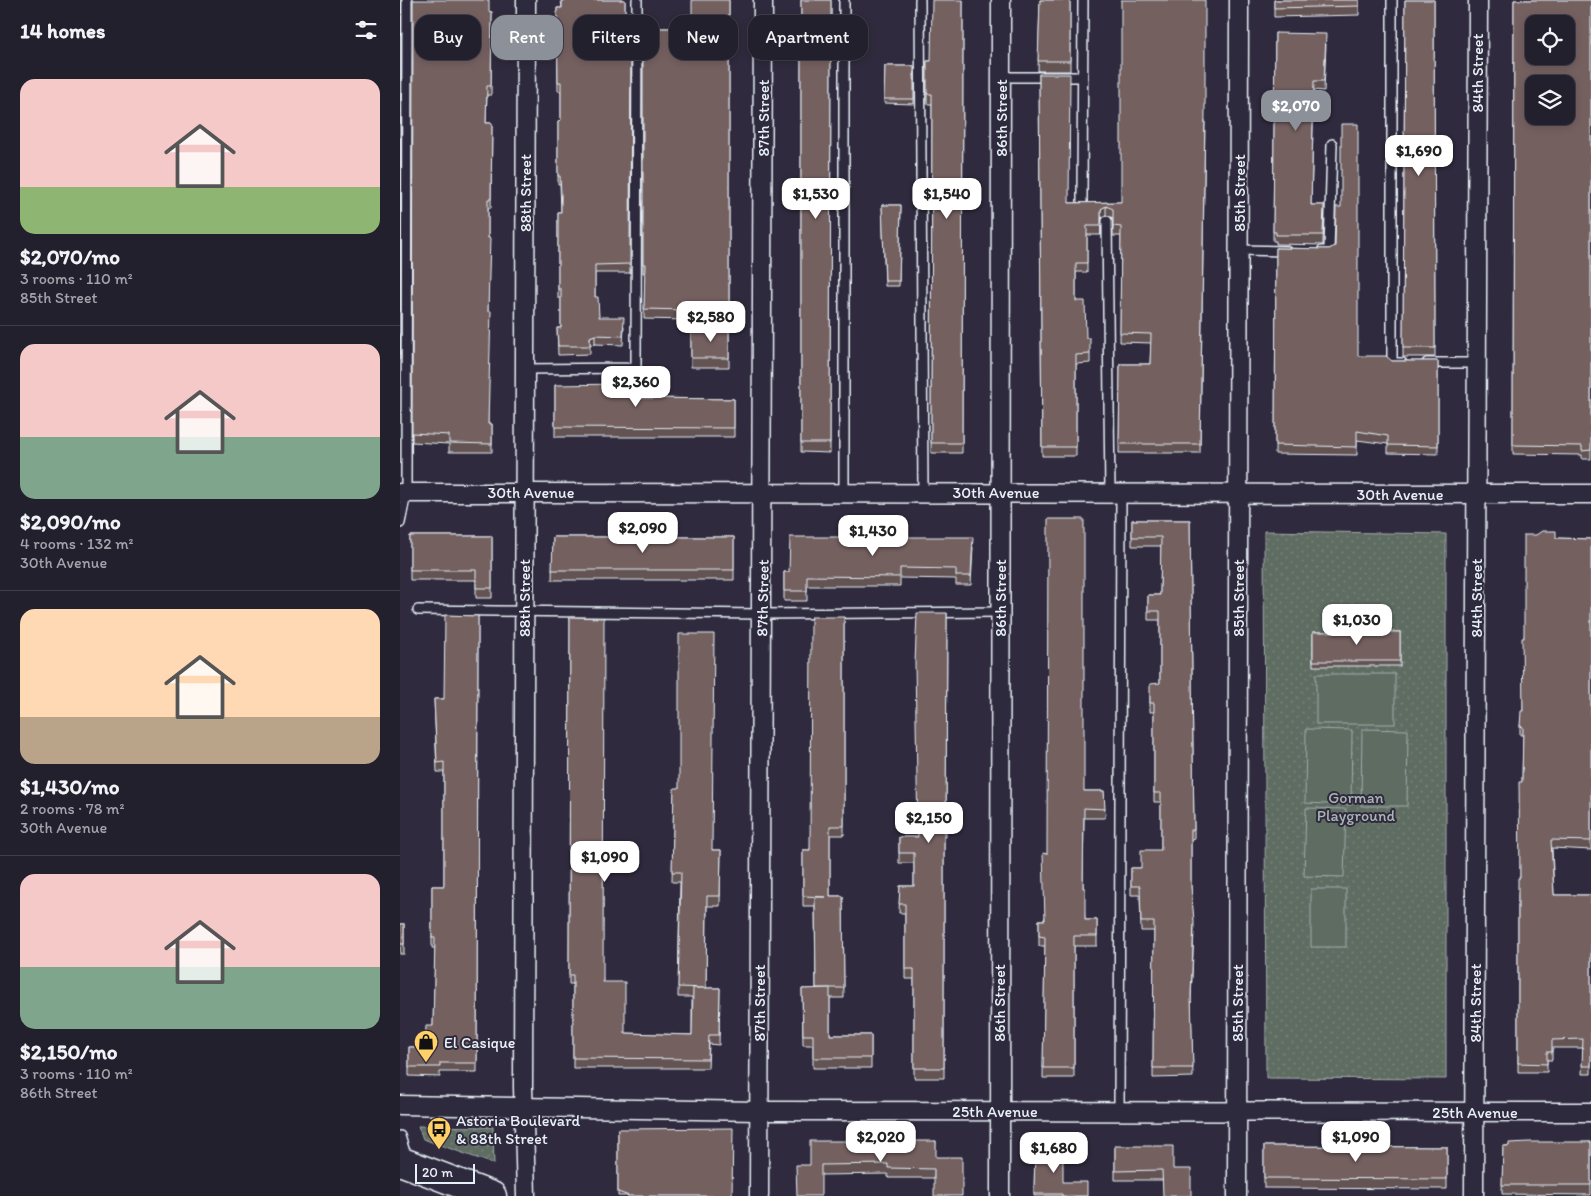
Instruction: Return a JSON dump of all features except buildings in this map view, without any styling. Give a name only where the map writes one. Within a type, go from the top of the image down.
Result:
[{"type":"main road","points":[[404,1162],[492,1196]]},
{"type":"street","name":"88th Street","points":[[526,0],[523,1106],[526,1196]]},
{"type":"street","name":"87th Street","points":[[759,1196],[763,492],[763,0]]},
{"type":"street","name":"86th Street","points":[[1000,1196],[1001,0]]},
{"type":"street","name":"85th Street","points":[[1237,1196],[1239,0]]},
{"type":"street","name":"84th Street","points":[[1474,1196],[1478,0]]},
{"type":"street","name":"30th Avenue","points":[[403,493],[1000,492],[1591,494]]},
{"type":"street","name":"25th Avenue","points":[[400,1105],[758,1111],[1591,1112]]},
{"type":"lane","points":[[400,523],[403,493],[407,0]]},
{"type":"lane","points":[[525,369],[636,368],[637,0]]},
{"type":"lane","points":[[844,0],[844,492]]},
{"type":"lane","points":[[920,0],[923,492]]},
{"type":"lane","points":[[1082,201],[1083,0]]},
{"type":"lane","points":[[1392,0],[1392,363],[1477,363]]},
{"type":"lane","points":[[1001,76],[1082,77]]},
{"type":"lane","points":[[1311,251],[1329,251],[1332,144]]},
{"type":"lane","points":[[1107,221],[1116,493],[1119,1111]]},
{"type":"lane","points":[[1239,250],[1293,251]]},
{"type":"lane","points":[[418,610],[761,614],[1000,612]]},
{"type":"lane","points":[[400,1136],[404,1162]]},
{"type":"green space","name":"Gorman Playground","points":[[1264,531],[1446,534],[1446,1079],[1266,1078]]},
{"type":"green space","points":[[1316,674],[1395,674],[1395,724],[1316,724]]},
{"type":"green space","points":[[1306,729],[1352,730],[1351,805],[1305,803]]},
{"type":"green space","points":[[1362,729],[1408,730],[1407,806],[1361,806]]},
{"type":"green space","points":[[1306,808],[1346,809],[1344,877],[1304,876]]},
{"type":"green space","points":[[1311,889],[1346,889],[1346,947],[1311,947]]},
{"type":"green space","points":[[418,1126],[493,1127],[494,1164],[423,1139]]},
{"type":"place","name":"El Casique","points":[[426,1063]]},
{"type":"place","name":"Astoria Boulevard & 88th Street","points":[[439,1150]]}]
